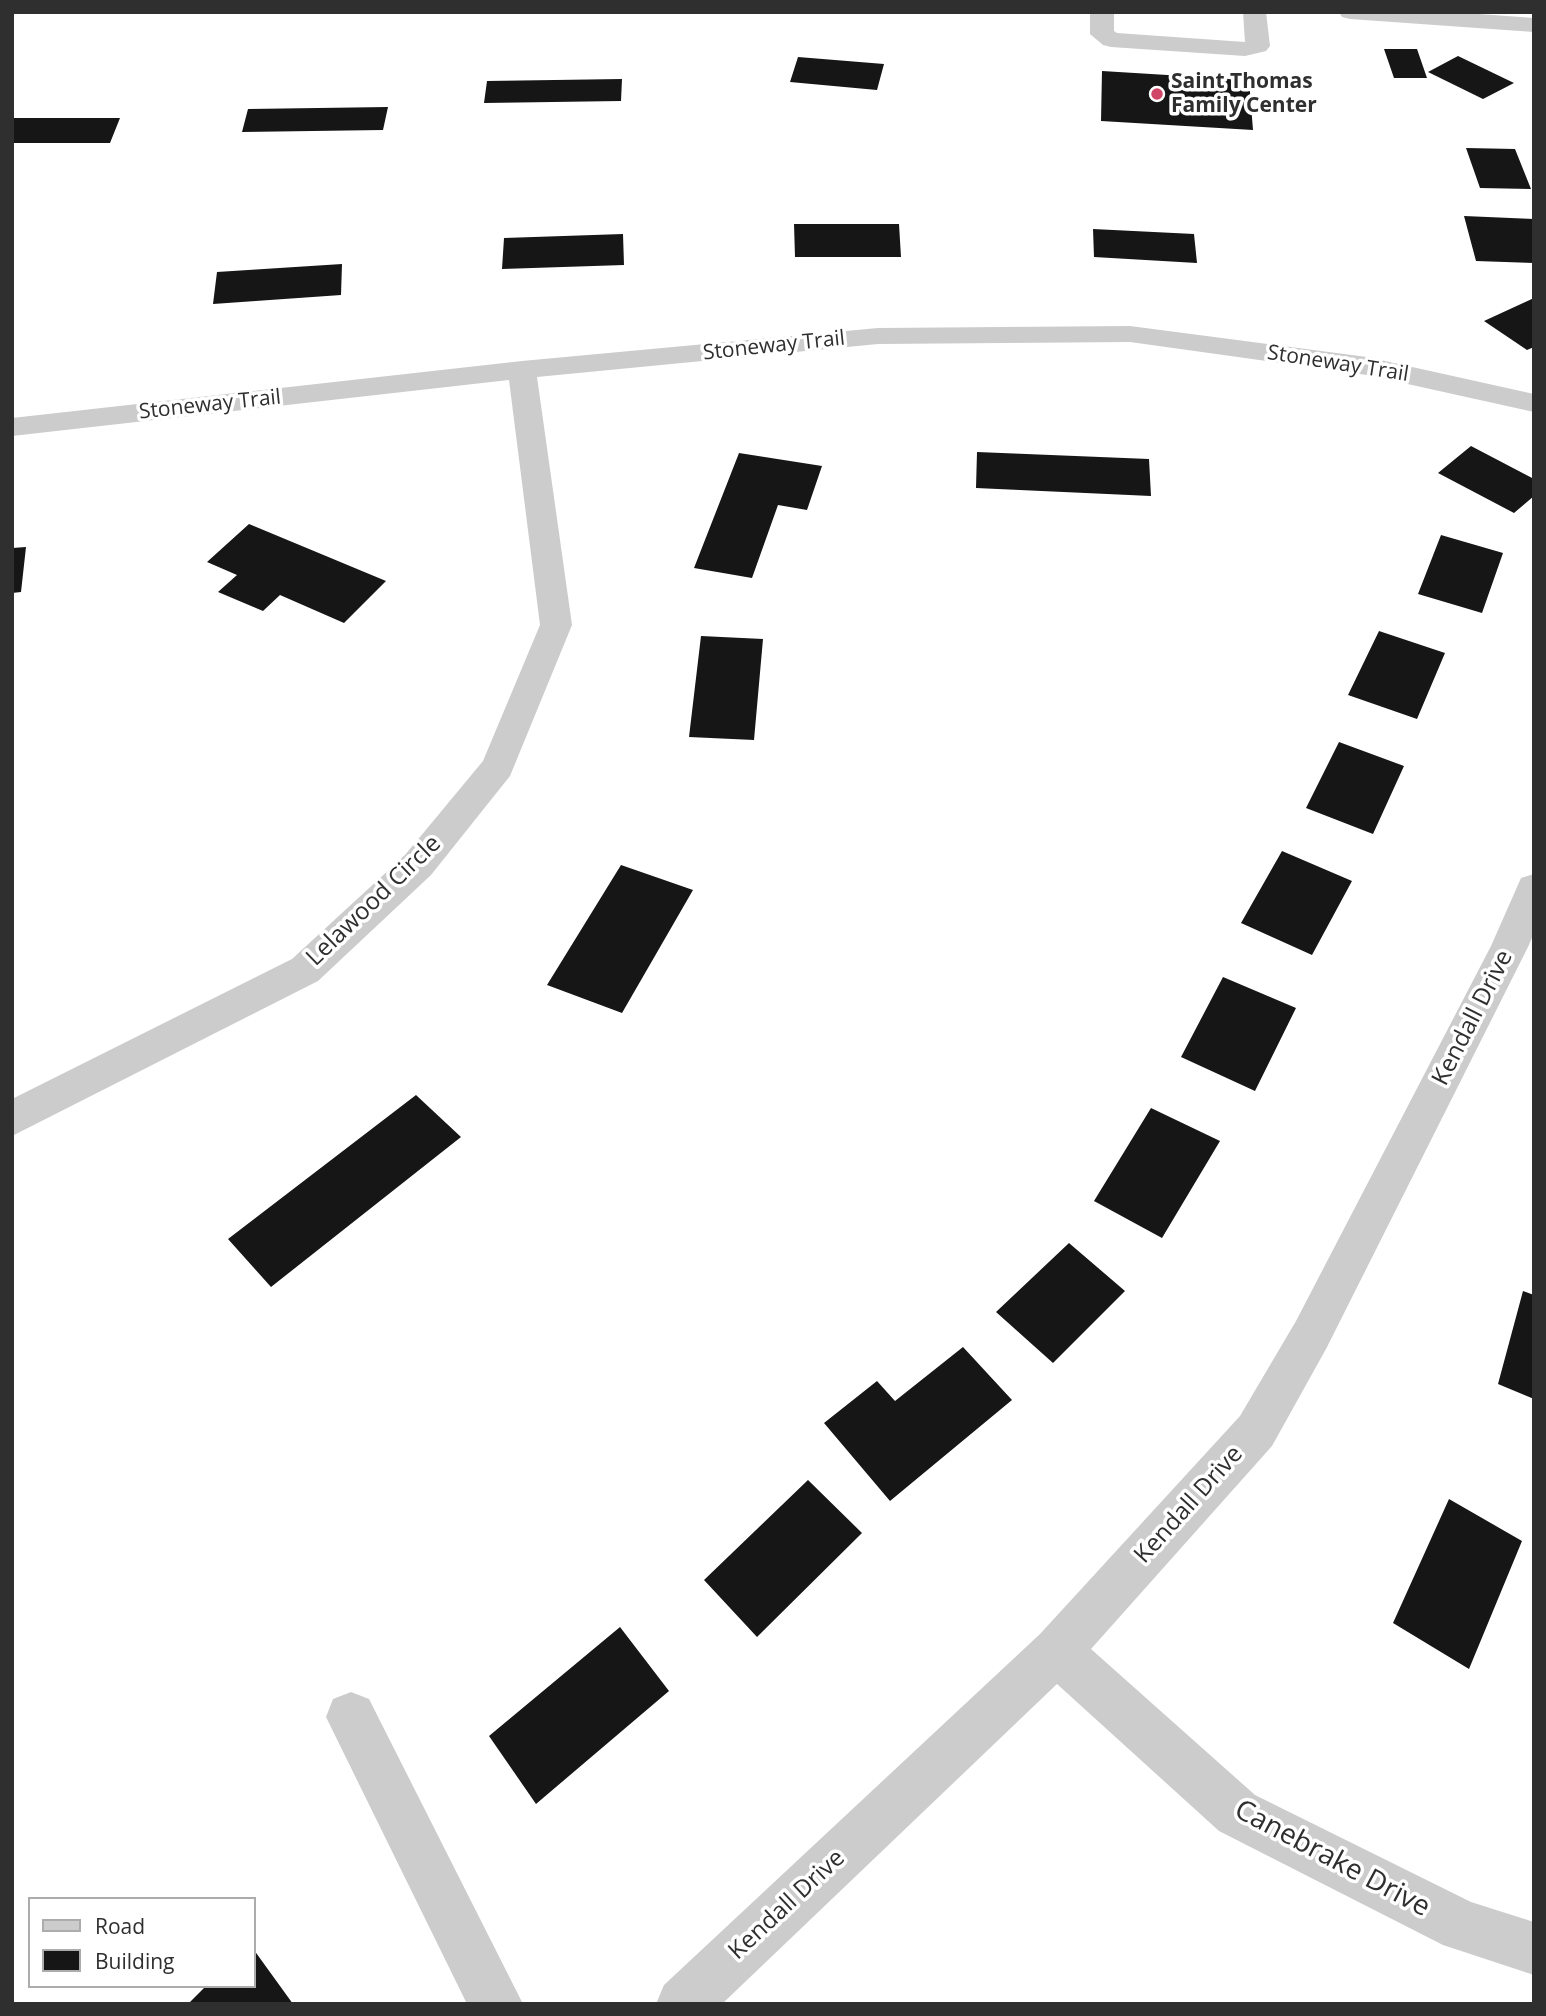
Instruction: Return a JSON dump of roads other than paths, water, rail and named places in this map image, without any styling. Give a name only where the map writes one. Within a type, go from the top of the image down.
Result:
[{"type":"street","points":[[1102,12],[1102,34],[1111,40],[1245,49],[1258,46],[1254,12]]},
{"type":"street","points":[[1350,12],[1534,25]]},
{"type":"street","name":"Stoneway Trail","points":[[12,426],[522,370],[878,335],[1130,334],[1367,366],[1534,402]]},
{"type":"street","name":"Lelawood Circle","points":[[12,1119],[305,970],[418,865],[498,768],[556,625],[522,370]]},
{"type":"street","name":"Kendall Drive","points":[[683,2004],[1057,1651],[1256,1430],[1521,952],[1534,888]]},
{"type":"street","name":"Canebrake Drive","points":[[1057,1651],[1237,1813],[1462,1926],[1534,1949]]},
{"type":"street","points":[[351,1717],[496,2004]]},
{"type":"place","name":"Saint Thomas Family Center","points":[[1157,94]]}]
